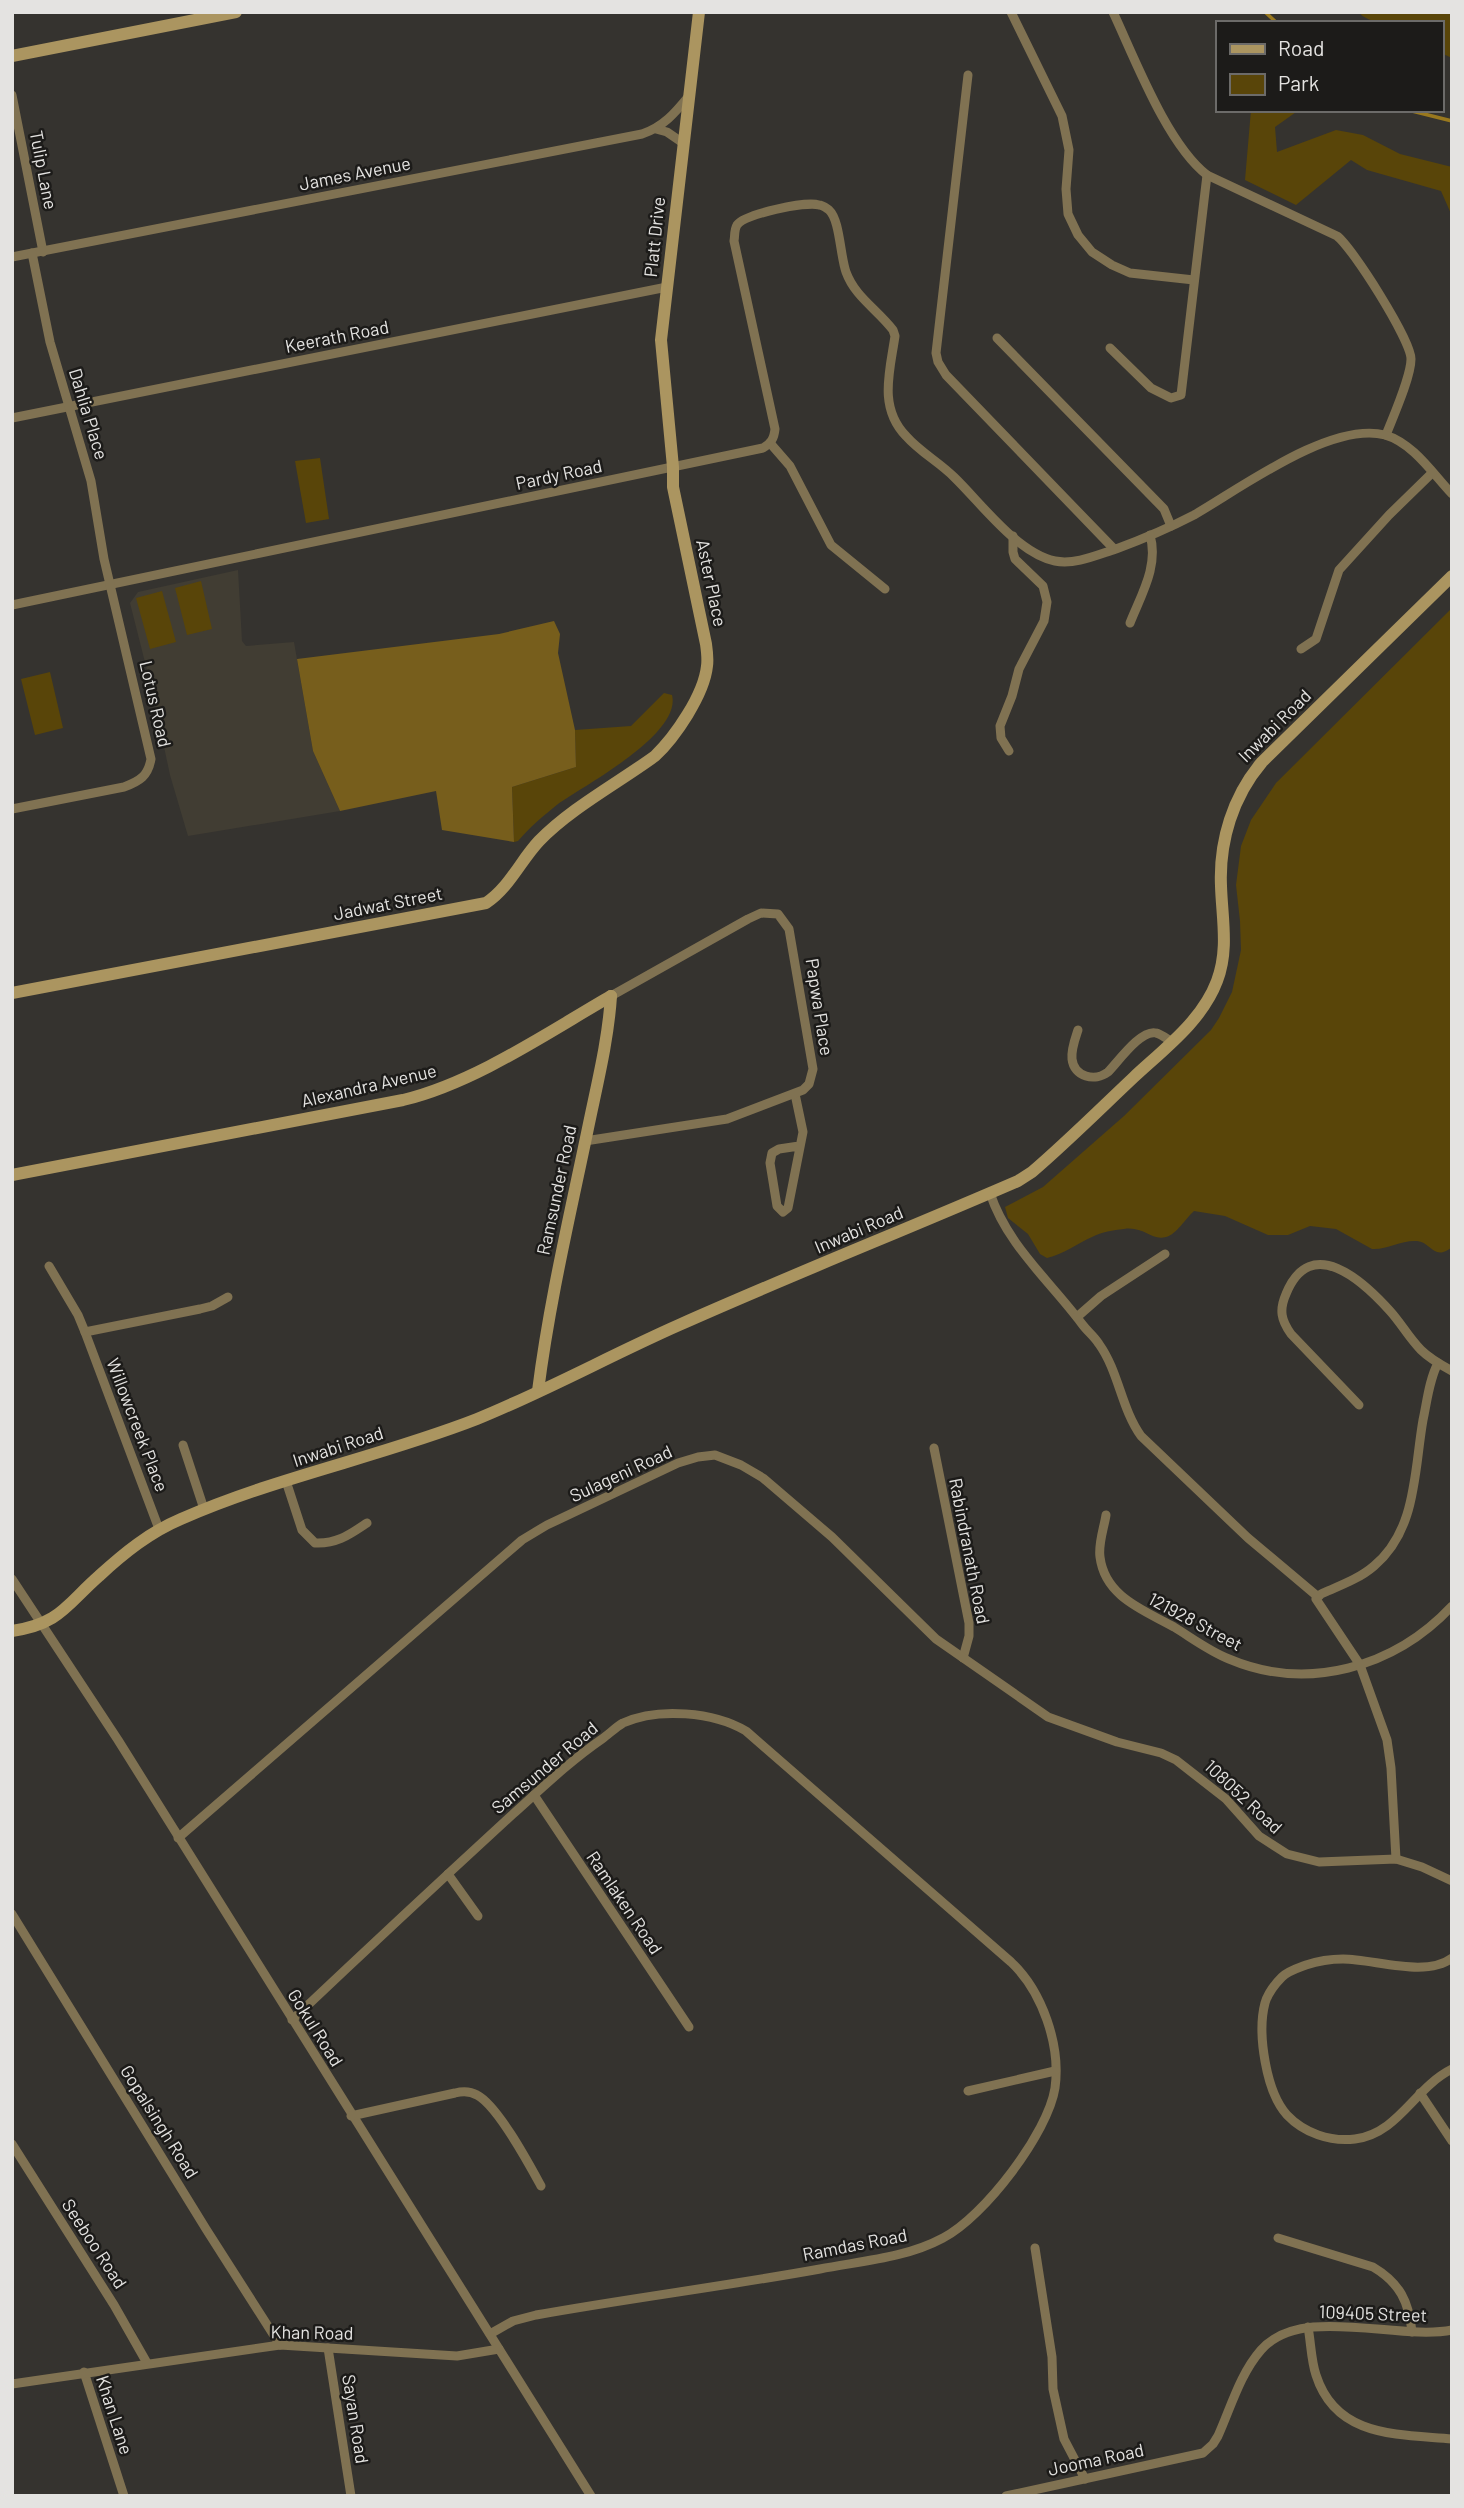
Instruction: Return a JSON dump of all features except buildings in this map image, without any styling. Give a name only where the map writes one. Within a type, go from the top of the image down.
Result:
[{"type":"street","points":[[12,56],[236,12]]},
{"type":"street","name":"Platt Drive","points":[[673,467],[661,340],[699,12]]},
{"type":"street","points":[[1011,12],[1062,116],[1069,150],[1066,189],[1068,214],[1078,235],[1092,252],[1130,273],[1194,280]]},
{"type":"street","points":[[1113,12],[1172,134],[1185,154],[1207,175],[1337,236],[1352,251],[1402,335],[1411,359],[1386,435]]},
{"type":"street","points":[[968,75],[936,353],[938,362],[946,375],[1114,549]]},
{"type":"street","name":"Tulip Lane","points":[[12,95],[43,251]]},
{"type":"street","name":"James Avenue","points":[[12,257],[642,134],[656,129],[690,95]]},
{"type":"street","points":[[656,129],[667,132],[683,143]]},
{"type":"street","points":[[1110,348],[1151,388],[1166,397],[1179,397],[1182,391],[1207,175]]},
{"type":"street","points":[[886,589],[831,545],[790,466],[770,443],[775,429],[734,241],[737,224],[747,216],[819,204],[831,213],[837,222],[845,270],[854,290],[895,336],[887,395],[891,414],[898,427],[906,437],[942,465],[1019,543],[1055,561],[1092,558],[1150,535],[1171,526],[1316,444],[1358,433],[1386,435],[1403,443],[1452,494]]},
{"type":"street","name":"Dahlia Place","points":[[32,253],[50,342],[92,481],[110,584]]},
{"type":"street","name":"Keerath Road","points":[[12,418],[667,287]]},
{"type":"street","points":[[996,338],[1164,509],[1171,526]]},
{"type":"street","name":"Pardy Road","points":[[12,605],[763,448],[770,443]]},
{"type":"street","name":"Aster Place","points":[[673,467],[673,487],[707,656],[703,682],[692,705]]},
{"type":"street","points":[[1301,649],[1317,639],[1339,570],[1432,473]]},
{"type":"street","points":[[1130,623],[1152,569],[1154,547],[1150,535]]},
{"type":"street","points":[[1009,751],[1001,738],[1000,726],[1019,669],[1044,621],[1047,602],[1043,586],[1015,559],[1013,536]]},
{"type":"street","name":"Inwabi Road","points":[[12,1631],[42,1625],[65,1611],[96,1578],[159,1529],[204,1509],[477,1419],[680,1325],[990,1194],[1032,1172],[1172,1042],[1199,1014],[1218,980],[1224,955],[1225,933],[1221,865],[1240,792],[1262,762],[1452,576]]},
{"type":"street","name":"Lotus Road","points":[[12,809],[124,787],[139,782],[149,772],[151,760],[148,741],[110,584]]},
{"type":"street","name":"Jadwat Street","points":[[12,993],[486,903],[546,835],[655,757],[666,746],[692,705]]},
{"type":"street","name":"Alexandra Avenue","points":[[12,1175],[390,1103],[435,1092],[472,1075],[748,919],[761,913],[778,914]]},
{"type":"street","name":"Papwa Place","points":[[778,914],[789,929],[813,1069],[809,1084],[796,1094]]},
{"type":"street","name":"Ramsunder Road","points":[[538,1391],[545,1335],[607,1032],[611,996]]},
{"type":"street","points":[[1078,1030],[1072,1063],[1077,1070],[1092,1077],[1102,1077],[1139,1039],[1150,1033],[1157,1033],[1172,1042]]},
{"type":"street","points":[[585,1141],[727,1119],[796,1094],[803,1132],[788,1208],[783,1212],[777,1206],[772,1153],[779,1149],[799,1146]]},
{"type":"street","points":[[990,1194],[996,1210],[1018,1247],[1106,1355],[1131,1422],[1141,1436],[1248,1538],[1317,1597],[1317,1602],[1360,1665],[1387,1740],[1396,1859]]},
{"type":"street","points":[[1077,1317],[1101,1296],[1166,1254]]},
{"type":"street","points":[[1359,1405],[1283,1323],[1281,1311],[1291,1283],[1300,1272],[1310,1266],[1329,1265],[1359,1281],[1391,1312],[1421,1351],[1452,1371]]},
{"type":"street","name":"Willowcreek Place","points":[[49,1266],[78,1315],[159,1529]]},
{"type":"street","points":[[85,1332],[200,1309],[228,1297]]},
{"type":"street","points":[[1317,1597],[1373,1567],[1390,1549],[1404,1524],[1413,1494],[1433,1374],[1438,1363]]},
{"type":"street","points":[[183,1445],[204,1509]]},
{"type":"street","name":"Rabindranath Road","points":[[934,1448],[969,1623],[969,1636],[963,1658]]},
{"type":"street","name":"Sulageni Road","points":[[178,1838],[522,1540],[547,1525],[641,1480],[698,1457],[715,1455],[741,1465],[763,1478],[832,1537],[936,1639],[1048,1717],[1085,1732],[1161,1753],[1176,1760]]},
{"type":"street","points":[[286,1481],[302,1530],[315,1544],[330,1544],[341,1540],[367,1523]]},
{"type":"street","name":"121928 Street","points":[[1106,1515],[1100,1556],[1112,1585],[1134,1607],[1163,1621],[1214,1653],[1250,1667],[1304,1676],[1360,1665],[1418,1636],[1452,1606]]},
{"type":"street","name":"Gokul Road","points":[[12,1579],[178,1838],[590,2496]]},
{"type":"street","name":"Samsunder Road","points":[[292,2020],[584,1751],[624,1723],[685,1713],[730,1721],[746,1731],[1011,1962],[1023,1973],[1036,1994]]},
{"type":"street","name":"108052 Road","points":[[1176,1760],[1226,1799],[1259,1836],[1287,1854],[1319,1862],[1396,1859],[1452,1881]]},
{"type":"street","name":"Ramlaken Road","points":[[534,1795],[689,2027]]},
{"type":"street","points":[[448,1874],[478,1916]]},
{"type":"street","name":"Gopalsingh Road","points":[[12,1914],[280,2345]]},
{"type":"street","points":[[1452,1958],[1439,1965],[1409,1967],[1361,1960],[1321,1960],[1284,1975],[1265,2001],[1262,2020],[1268,2075],[1277,2100],[1286,2114],[1305,2129],[1337,2140],[1369,2136],[1384,2129],[1438,2077],[1452,2069]]},
{"type":"street","name":"Ramdas Road","points":[[490,2334],[513,2321],[537,2315],[718,2287],[891,2255],[922,2248],[946,2237],[966,2224],[981,2208],[1040,2130],[1052,2106],[1055,2071],[1048,2021],[1036,1994]]},
{"type":"street","points":[[968,2091],[1055,2071]]},
{"type":"street","points":[[351,2116],[456,2093],[472,2092],[486,2100],[516,2143],[541,2186]]},
{"type":"street","points":[[1420,2094],[1452,2141]]},
{"type":"street","name":"Seeboo Road","points":[[12,2144],[114,2305],[147,2363]]},
{"type":"street","points":[[1278,2238],[1373,2267],[1382,2273],[1404,2295],[1410,2312],[1412,2332]]},
{"type":"street","points":[[1035,2248],[1052,2357],[1056,2402],[1064,2439],[1085,2479]]},
{"type":"street","points":[[1308,2327],[1317,2377],[1329,2401],[1344,2416],[1375,2431],[1452,2439]]},
{"type":"street","name":"109405 Street","points":[[1193,2456],[1203,2453],[1213,2444],[1246,2371],[1262,2349],[1278,2336],[1308,2327],[1412,2332],[1452,2330]]},
{"type":"street","name":"Khan Road","points":[[84,2372],[280,2345],[457,2356],[499,2349]]},
{"type":"street","name":"Sayan Road","points":[[328,2348],[351,2496]]},
{"type":"street","name":"Khan Lane","points":[[12,2384],[84,2372],[124,2496]]},
{"type":"street","name":"Jooma Road","points":[[1006,2496],[1193,2456]]},
{"type":"shaded area","points":[[238,570],[242,641],[246,646],[294,642],[313,751],[340,811],[188,836],[170,775],[130,603],[138,592]]},
{"type":"shaded area","points":[[554,621],[560,634],[558,653],[575,730],[576,767],[512,787],[514,842],[442,830],[436,791],[340,811],[313,751],[297,659],[499,634]]},
{"type":"green space","points":[[1359,12],[1452,12],[1452,58],[1443,54],[1443,21],[1374,21]]},
{"type":"green space","points":[[1251,112],[1296,112],[1275,127],[1277,152],[1336,130],[1363,135],[1400,154],[1452,167],[1452,216],[1441,191],[1367,170],[1351,160],[1296,205],[1245,180]]},
{"type":"green space","points":[[320,458],[329,519],[306,523],[295,461]]},
{"type":"green space","points":[[201,581],[212,629],[187,635],[175,588]]},
{"type":"green space","points":[[162,591],[176,642],[150,649],[136,598]]},
{"type":"green space","points":[[1452,608],[1452,1247],[1441,1253],[1422,1242],[1411,1241],[1372,1249],[1336,1229],[1310,1226],[1288,1235],[1268,1235],[1225,1216],[1194,1211],[1170,1236],[1161,1238],[1131,1229],[1116,1230],[1096,1235],[1047,1258],[1040,1254],[1028,1234],[1008,1218],[1005,1207],[1043,1187],[1124,1116],[1211,1030],[1232,992],[1241,950],[1236,885],[1241,846],[1251,820],[1276,783]]},
{"type":"green space","points":[[50,672],[63,728],[35,735],[21,679]]},
{"type":"green space","points":[[664,693],[672,695],[671,710],[662,726],[647,742],[558,804],[514,842],[512,787],[576,767],[575,730],[631,726]]},
{"type":"waterway","points":[[1265,12],[1275,21]]},
{"type":"waterway","points":[[1416,112],[1452,121]]}]
